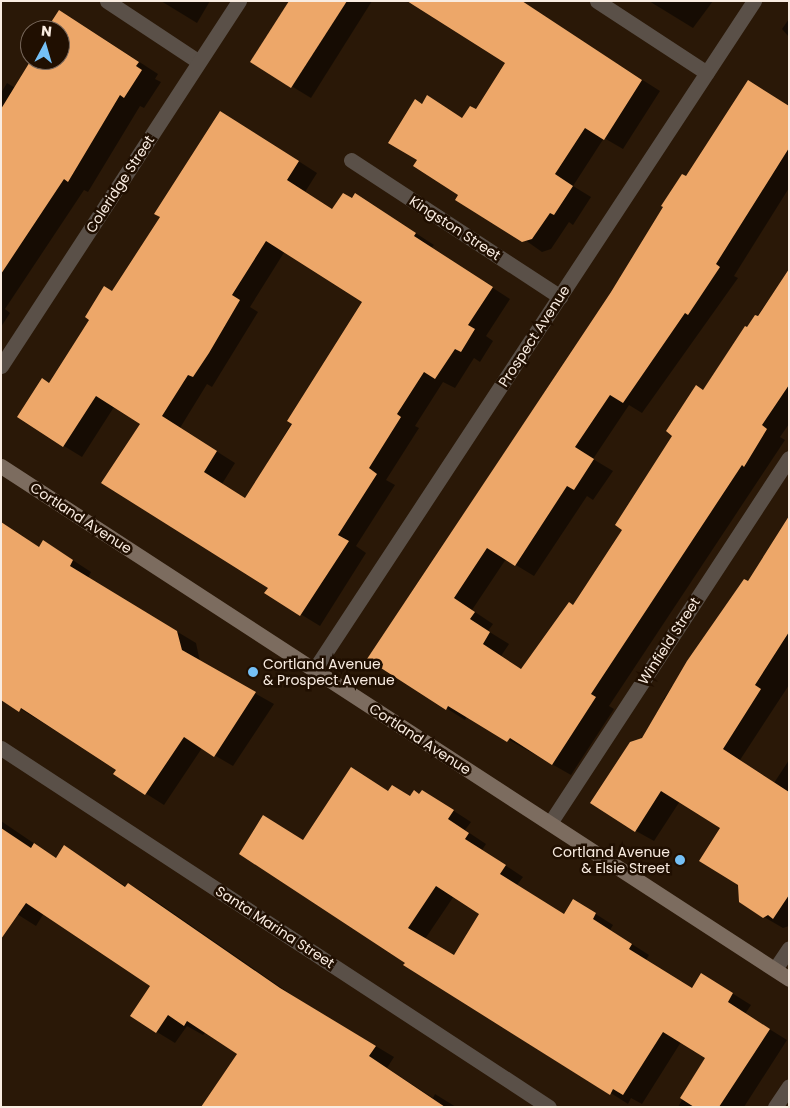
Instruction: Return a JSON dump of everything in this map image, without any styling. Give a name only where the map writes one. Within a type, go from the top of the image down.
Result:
[{"type":"street","points":[[107,1],[200,62]]},
{"type":"street","name":"Coleridge Street","points":[[1,366],[239,1]]},
{"type":"street","points":[[597,1],[707,73]]},
{"type":"street","name":"Prospect Avenue","points":[[314,670],[754,1]]},
{"type":"street","name":"Kingston Street","points":[[351,160],[560,296]]},
{"type":"street","name":"Winfield Street","points":[[550,823],[789,458]]},
{"type":"street","name":"Cortland Avenue","points":[[1,466],[789,979]]},
{"type":"street","name":"Santa Marina Street","points":[[1,748],[549,1107]]},
{"type":"street","points":[[775,969],[789,948]]},
{"type":"street","points":[[775,1107],[789,1086]]},
{"type":"building","points":[[289,1],[347,1],[291,88],[250,62]]},
{"type":"building","points":[[407,1],[522,1],[642,80],[604,140],[585,128],[555,174],[573,186],[554,215],[550,213],[532,239],[522,242],[455,200],[458,195],[413,166],[417,160],[388,143],[415,99],[422,104],[427,95],[462,118],[470,106],[476,109],[505,63]]},
{"type":"building","points":[[59,10],[139,62],[136,66],[142,70],[124,98],[120,95],[68,182],[64,179],[1,274],[1,109],[25,70],[70,70],[70,20],[52,20]]},
{"type":"building","points":[[748,80],[789,106],[789,148],[716,264],[720,267],[688,315],[685,313],[623,403],[610,395],[575,447],[594,459],[574,490],[567,486],[515,566],[487,548],[454,598],[475,612],[470,619],[490,632],[483,644],[521,669],[569,602],[573,605],[622,530],[615,525],[672,436],[666,431],[696,385],[703,390],[745,326],[747,327],[755,315],[758,316],[789,269],[789,385],[762,425],[767,429],[744,467],[742,465],[591,694],[596,697],[552,765],[510,738],[507,742],[448,706],[446,710],[367,659],[611,292],[682,174],[686,176]]},
{"type":"building","points":[[220,111],[299,161],[287,180],[332,209],[343,193],[352,198],[355,193],[416,233],[414,236],[493,287],[468,325],[475,329],[461,352],[455,349],[435,379],[424,372],[397,414],[401,417],[369,468],[377,474],[338,535],[349,541],[300,616],[264,593],[268,588],[101,483],[140,424],[96,396],[63,447],[17,417],[42,378],[49,383],[89,320],[85,317],[104,286],[112,291],[160,217],[154,214]],"holes":[[[266,241],[362,302],[287,421],[292,424],[245,498],[204,472],[217,451],[162,416],[188,375],[193,377],[209,353],[240,300],[232,295]]]},
{"type":"building","points":[[789,516],[789,632],[755,685],[761,689],[723,749],[789,792],[789,895],[773,919],[768,915],[763,918],[739,902],[738,885],[699,861],[720,828],[661,791],[635,832],[590,803],[630,742],[642,738],[687,661],[744,579],[748,581]]},
{"type":"building","points":[[1,522],[39,547],[43,540],[73,560],[70,566],[177,631],[182,650],[256,692],[214,757],[184,737],[145,795],[113,774],[116,770],[21,708],[19,712],[1,700]]},
{"type":"building","points":[[351,767],[388,791],[392,785],[410,796],[414,790],[419,794],[422,790],[454,810],[448,819],[469,833],[465,839],[506,865],[500,874],[564,914],[573,899],[596,913],[593,919],[632,944],[629,949],[692,988],[701,973],[733,993],[728,1002],[770,1029],[719,1107],[694,1107],[680,1098],[705,1058],[663,1032],[623,1095],[613,1089],[610,1095],[403,965],[405,963],[239,854],[263,815],[303,840]],"holes":[[[436,886],[479,914],[454,955],[408,928]]]},
{"type":"building","points":[[1,828],[31,848],[34,843],[56,858],[64,845],[125,887],[128,883],[280,988],[376,1046],[369,1056],[445,1107],[201,1107],[237,1054],[187,1021],[184,1026],[168,1015],[156,1033],[130,1016],[150,986],[26,903],[1,939]]},
{"type":"place","name":"Cortland Avenue & Prospect Avenue","points":[[253,672]]},
{"type":"place","name":"Cortland Avenue & Elsie Street","points":[[680,860]]}]
